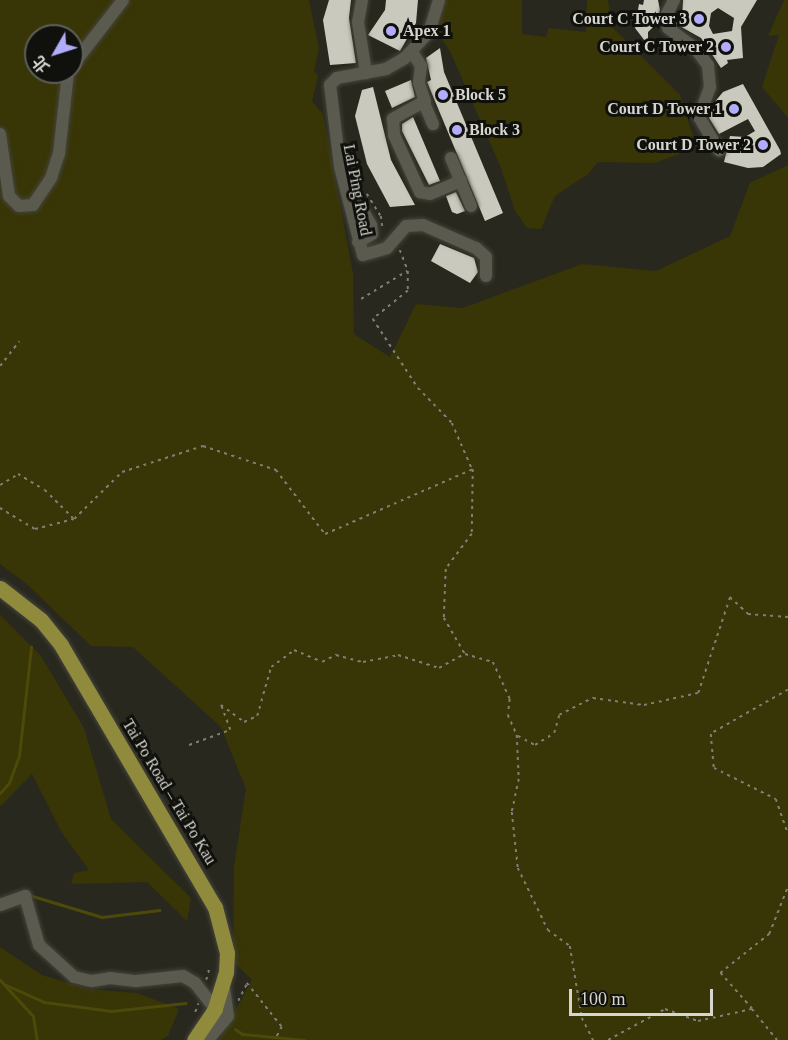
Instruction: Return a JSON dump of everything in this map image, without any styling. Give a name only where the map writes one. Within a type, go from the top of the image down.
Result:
[{"type":"main road","name":"Tai Po Road – Tai Po Kau","points":[[0,588],[41,620],[61,645],[205,885],[223,933],[227,952],[224,986],[215,1009],[197,1038]]},
{"type":"street","points":[[84,50],[123,0]]},
{"type":"street","points":[[362,0],[358,11],[366,43],[366,70]]},
{"type":"street","name":"Lai Ping Road","points":[[439,0],[429,32],[412,52],[396,64],[337,78],[328,89],[340,167],[363,255],[378,253],[387,248],[406,226],[423,225],[476,248],[486,257],[486,276]]},
{"type":"street","points":[[674,0],[667,14],[668,28],[696,48],[708,65],[710,87],[699,117],[719,150]]},
{"type":"street","points":[[412,52],[421,66],[424,103],[434,124]]},
{"type":"street","points":[[0,134],[9,196],[19,206],[33,205],[51,178],[58,153],[67,84]]},
{"type":"street","points":[[424,103],[392,121],[409,169],[420,192],[427,195],[461,181]]},
{"type":"street","points":[[451,158],[471,206]]},
{"type":"street","points":[[0,905],[26,896],[39,945],[74,977],[92,981],[110,978],[136,981],[183,975],[195,983],[215,1009]]},
{"type":"street","points":[[197,1038],[228,1016],[224,986]]},
{"type":"path","name":"Lai Ping Road","points":[[364,190],[381,216],[382,234]]},
{"type":"path","points":[[402,249],[408,271],[408,291],[373,319],[418,388],[452,423],[473,470],[472,534],[446,569],[444,618],[465,654],[493,662],[510,699],[508,715],[517,735],[519,779],[512,812],[518,868],[548,930],[570,946],[582,1018],[593,1040]]},
{"type":"path","points":[[362,299],[384,281],[408,271]]},
{"type":"path","points":[[0,366],[19,342]]},
{"type":"path","points":[[0,508],[35,529],[74,519],[122,472],[203,446],[276,470],[325,534],[473,470]]},
{"type":"path","points":[[0,485],[18,474],[45,489],[74,519]]},
{"type":"path","points":[[517,735],[536,744],[554,733],[559,715],[593,698],[644,705],[698,693],[730,597],[748,614],[788,617]]},
{"type":"path","points":[[189,745],[230,730],[221,705],[244,722],[257,716],[271,667],[294,650],[322,662],[336,655],[363,662],[398,655],[439,668],[465,654]]},
{"type":"path","points":[[788,690],[711,734],[714,768],[776,799],[788,833]]},
{"type":"path","points":[[777,1040],[753,1009],[720,973],[769,934],[788,886]]},
{"type":"path","points":[[237,1010],[238,999],[247,983],[282,1027],[275,1040]]},
{"type":"path","points":[[608,1040],[665,1009],[698,1021],[753,1009]]},
{"type":"shaded area","points":[[0,0],[309,0],[319,48],[314,71],[318,76],[312,101],[323,114],[353,273],[354,334],[390,357],[416,304],[463,308],[582,264],[656,271],[730,236],[750,183],[788,165],[788,1040],[219,1040],[252,980],[233,961],[234,866],[246,789],[221,727],[133,647],[91,646],[28,585],[0,564]]},
{"type":"shaded area","points":[[445,0],[522,0],[522,34],[546,37],[549,28],[586,32],[587,0],[608,0],[612,27],[680,95],[695,142],[680,154],[655,163],[598,162],[588,174],[555,196],[541,229],[527,228],[515,211],[501,168],[450,51],[435,30]]},
{"type":"shaded area","points":[[784,0],[788,0],[788,118],[762,87],[779,35],[768,36]]},
{"type":"shaded area","points":[[0,615],[41,656],[84,728],[111,819],[191,898],[187,921],[147,882],[71,884],[74,873],[89,870],[62,833],[32,774],[0,807]]},
{"type":"shaded area","points":[[0,947],[42,975],[88,989],[137,993],[179,1009],[168,1036],[161,1040],[0,1040]]},
{"type":"building","points":[[329,0],[351,0],[349,18],[356,63],[330,65],[323,20]]},
{"type":"building","points":[[386,0],[418,0],[416,23],[400,51],[368,35],[385,10]]},
{"type":"building","points":[[644,0],[658,0],[660,10],[657,23],[648,32],[648,45],[635,28],[639,4],[643,5]]},
{"type":"building","points":[[683,0],[757,0],[741,27],[743,58],[727,60],[728,63],[721,68],[701,38],[676,24],[678,18],[682,19]],"holes":[[[718,8],[734,18],[732,31],[713,34],[709,26],[711,13]]]},
{"type":"building","points":[[440,48],[444,72],[503,213],[485,221],[427,82],[431,80],[426,58]]},
{"type":"building","points":[[411,80],[415,97],[392,108],[385,91]]},
{"type":"building","points":[[743,84],[781,154],[763,167],[748,168],[724,162],[730,136],[745,137],[755,131],[748,119],[719,134],[709,118],[713,104],[723,92]]},
{"type":"building","points":[[373,87],[391,160],[415,205],[390,207],[367,164],[355,116],[362,90]]},
{"type":"building","points":[[413,117],[440,181],[429,185],[402,131],[402,124]]},
{"type":"building","points":[[456,192],[465,211],[457,214],[452,212],[446,196]]},
{"type":"building","points":[[440,244],[474,258],[478,272],[470,283],[431,261]]},
{"type":"waterway","points":[[0,793],[9,783],[19,756],[31,647]]},
{"type":"waterway","points":[[29,895],[102,917],[160,910]]},
{"type":"waterway","points":[[0,980],[33,1016],[37,1040]]},
{"type":"waterway","points":[[6,985],[44,1002],[111,1011],[186,1003]]},
{"type":"waterway","points":[[235,1029],[242,1034],[304,1040]]},
{"type":"place","name":"Court C Tower 3","points":[[699,19]]},
{"type":"place","name":"Apex 1","points":[[391,31]]},
{"type":"place","name":"Court C Tower 2","points":[[726,47]]},
{"type":"place","name":"Block 5","points":[[443,95]]},
{"type":"place","name":"Court D Tower 1","points":[[734,109]]},
{"type":"place","name":"Block 3","points":[[457,130]]},
{"type":"place","name":"Court D Tower 2","points":[[763,145]]}]
